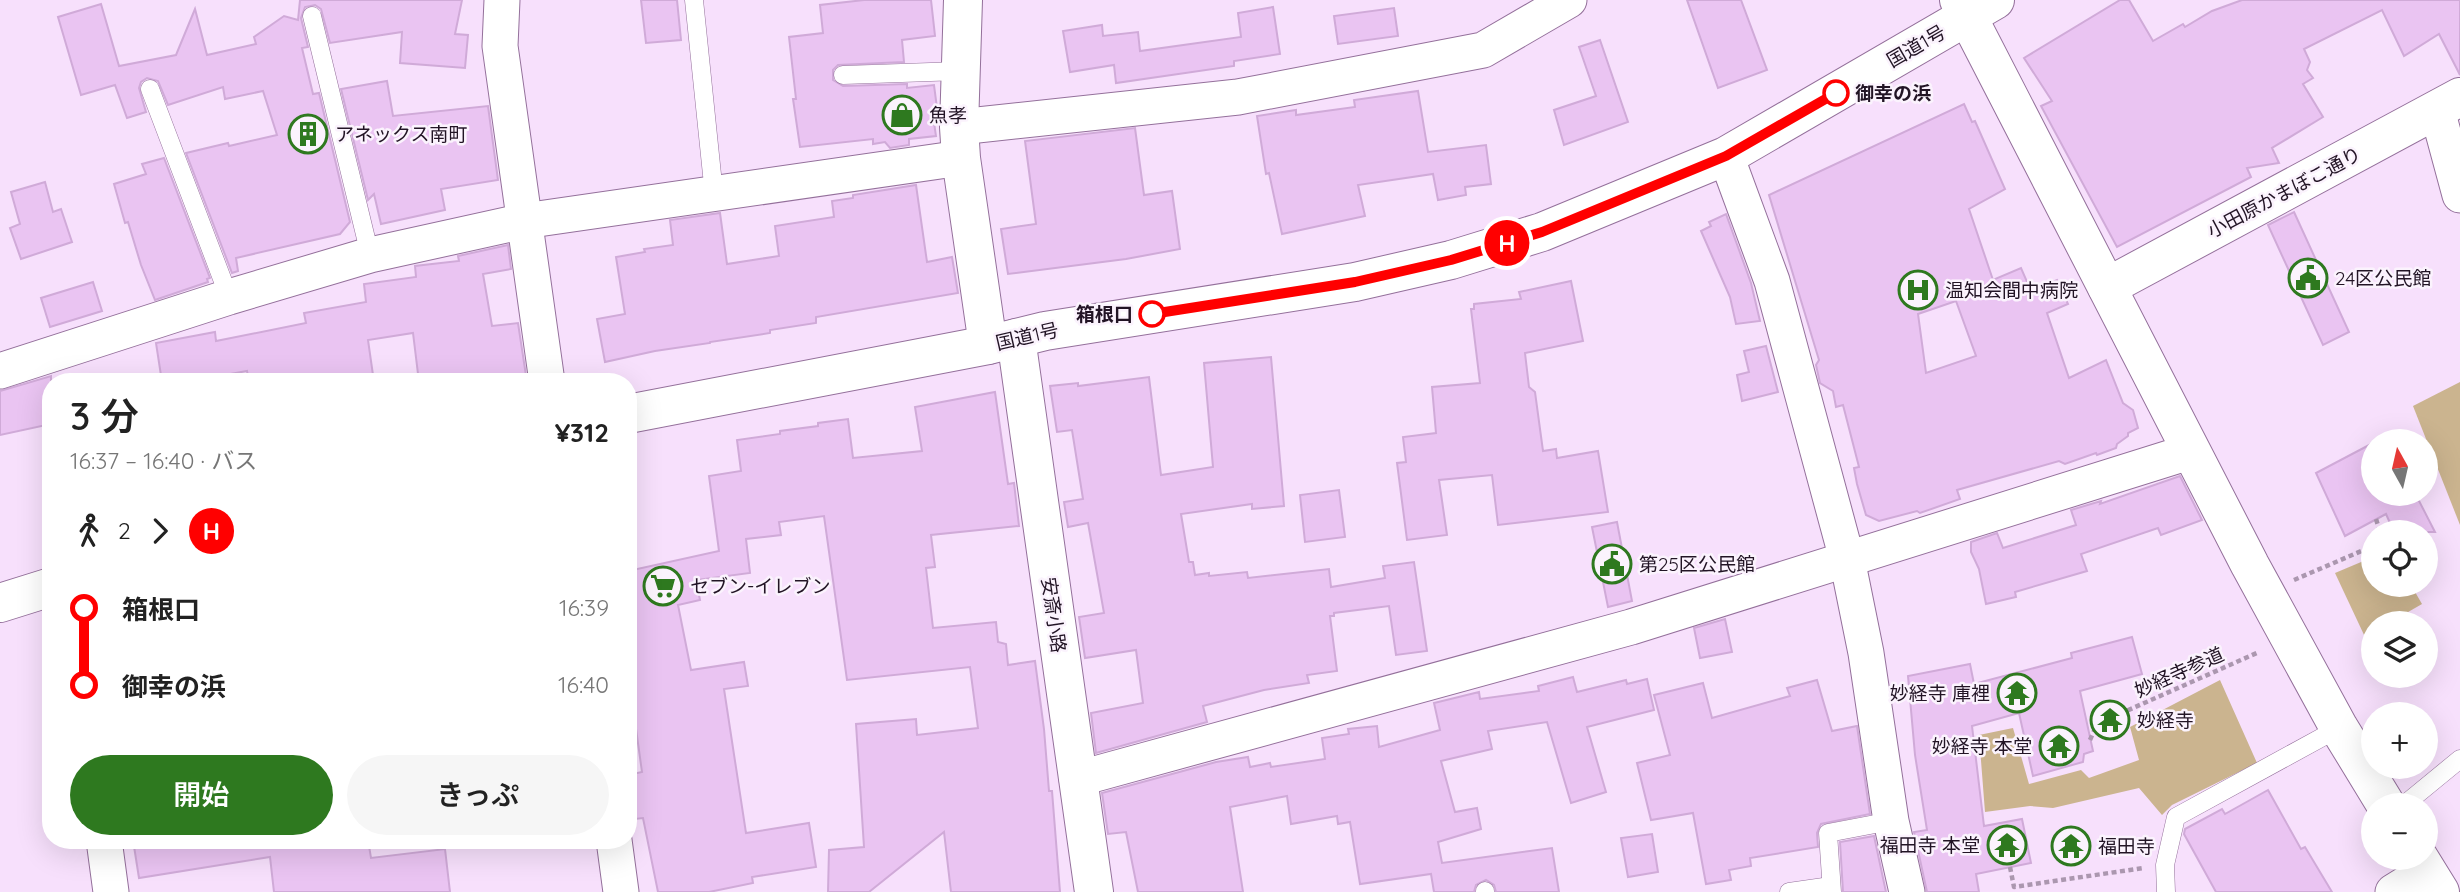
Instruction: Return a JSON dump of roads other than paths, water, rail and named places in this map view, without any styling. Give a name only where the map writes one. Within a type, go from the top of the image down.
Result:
[{"type":"main road","name":"安斎小路","points":[[963,0],[960,143],[1002,342],[1094,892]]},
{"type":"main road","name":"国道1号","points":[[637,412],[1002,342],[1045,331],[1355,282],[1451,260],[1542,232],[1726,156],[1974,5]]},
{"type":"main road","points":[[1974,5],[2107,287],[2289,639],[2379,793]]},
{"type":"main road","name":"小田原かまぼこ通り","points":[[2107,287],[2448,103]]},
{"type":"main road","points":[[0,603],[42,590]]},
{"type":"street","points":[[502,0],[500,47],[546,373]]},
{"type":"street","points":[[0,371],[370,255],[524,220],[714,194],[960,143],[1238,97],[1483,50],[1569,0]]},
{"type":"street","points":[[2448,103],[2460,195]]},
{"type":"street","points":[[1726,156],[1772,281],[1847,559],[1866,653],[1891,821],[1907,892]]},
{"type":"street","points":[[1077,779],[1631,627],[2192,451]]},
{"type":"street","points":[[105,849],[111,892]]},
{"type":"street","points":[[615,849],[621,892]]},
{"type":"street","points":[[2393,892],[2429,873]]},
{"type":"lane","points":[[694,0],[714,194]]},
{"type":"lane","points":[[312,16],[370,255]]},
{"type":"lane","points":[[843,75],[960,71]]},
{"type":"lane","points":[[150,89],[229,298]]},
{"type":"lane","points":[[2166,892],[2165,864],[2176,817],[2339,728]]},
{"type":"lane","points":[[2419,793],[2460,759]]},
{"type":"lane","points":[[1789,892],[1832,889],[1828,833],[1891,821]]},
{"type":"place","name":"御幸の浜","points":[[1836,93]]},
{"type":"place","name":"魚孝","points":[[902,115]]},
{"type":"place","name":"アネックス南町","points":[[308,134]]},
{"type":"place","name":"24区公民館","points":[[2308,278]]},
{"type":"place","name":"温知会間中病院","points":[[1918,290]]},
{"type":"place","name":"箱根口","points":[[1152,314]]},
{"type":"place","name":"第25区公民館","points":[[1612,564]]},
{"type":"place","name":"セブン-イレブン","points":[[663,586]]},
{"type":"place","name":"妙経寺 庫裡","points":[[2017,693]]},
{"type":"place","name":"妙経寺","points":[[2110,720]]},
{"type":"place","name":"妙経寺 本堂","points":[[2059,746]]},
{"type":"place","name":"福田寺 本堂","points":[[2007,845]]},
{"type":"place","name":"福田寺","points":[[2071,846]]}]
